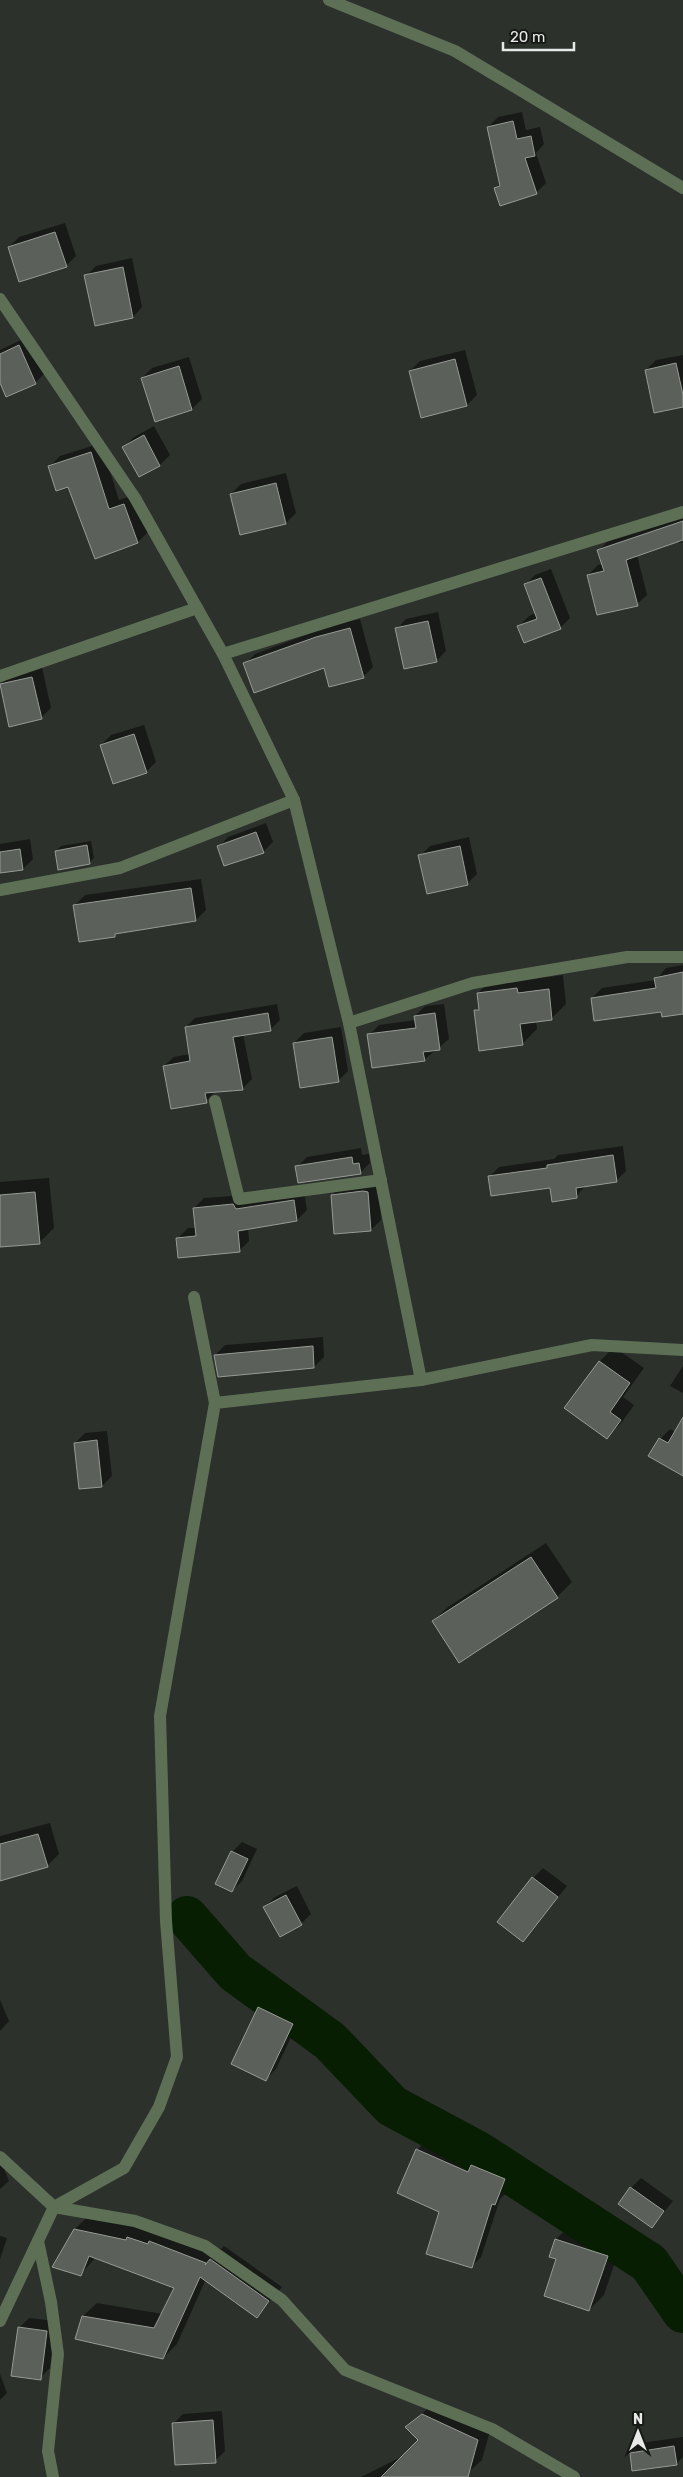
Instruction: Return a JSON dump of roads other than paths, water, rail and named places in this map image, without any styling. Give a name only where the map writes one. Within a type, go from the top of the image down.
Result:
[{"type":"street","points":[[329,0],[455,51],[683,188]]},
{"type":"street","points":[[0,299],[135,498],[223,654],[294,800],[349,1023],[421,1380]]},
{"type":"street","points":[[223,654],[683,512]]},
{"type":"street","points":[[0,676],[197,608]]},
{"type":"street","points":[[0,890],[120,868],[294,800]]},
{"type":"street","points":[[349,1023],[473,983],[628,958],[683,956]]},
{"type":"street","points":[[215,1101],[239,1199],[381,1180]]},
{"type":"street","points":[[0,2321],[54,2207],[124,2168],[159,2107],[177,2057],[166,1921],[160,1716],[215,1403],[194,1298]]},
{"type":"street","points":[[215,1403],[421,1380],[592,1345],[683,1350]]},
{"type":"street","points":[[0,2157],[54,2207],[135,2221],[205,2246],[282,2300],[345,2370],[492,2429],[574,2477]]},
{"type":"street","points":[[38,2241],[51,2302],[58,2354],[48,2451],[53,2477]]},
{"type":"waterway","points":[[187,1917],[235,1972],[330,2041],[392,2106],[478,2152],[649,2263],[683,2312]]}]
